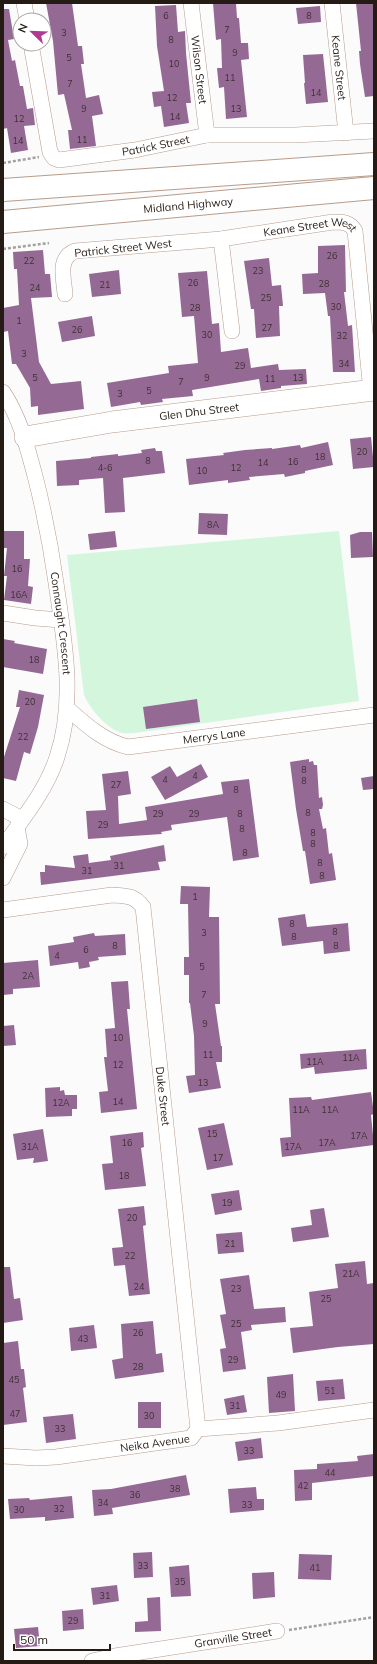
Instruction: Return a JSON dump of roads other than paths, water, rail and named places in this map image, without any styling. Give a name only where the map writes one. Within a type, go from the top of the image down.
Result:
[{"type":"highway","points":[[3,190],[374,164]]},
{"type":"highway","name":"Midland Highway","points":[[3,222],[374,188]]},
{"type":"street","name":"Wilson Street","points":[[192,3],[208,136]]},
{"type":"street","name":"Keane Street","points":[[332,3],[346,133]]},
{"type":"street","name":"Patrick Street","points":[[32,52],[50,150],[54,158],[59,160],[76,159],[135,150],[208,136],[374,131]]},
{"type":"street","name":"Keane Street West","points":[[221,239],[333,222],[342,222],[352,226],[356,231],[373,390]]},
{"type":"street","name":"Patrick Street West","points":[[65,294],[63,271],[64,261],[70,253],[75,251],[221,239]]},
{"type":"street","points":[[221,239],[232,331]]},
{"type":"street","name":"Glen Dhu Street","points":[[25,437],[112,422],[373,390]]},
{"type":"street","name":"Connaught Crescent","points":[[3,392],[25,437],[50,544],[67,670],[67,708],[57,757],[47,782],[3,847]]},
{"type":"street","points":[[3,613],[61,620]]},
{"type":"street","name":"Merrys Lane","points":[[67,708],[104,738],[116,744],[128,747],[374,715]]},
{"type":"street","points":[[3,809],[20,823],[20,844],[3,878]]},
{"type":"street","name":"Duke Street","points":[[3,910],[112,895],[127,896],[137,900],[143,907],[198,1429]]},
{"type":"street","name":"Neika Avenue","points":[[3,1456],[36,1458],[56,1457],[191,1438],[198,1429],[278,1423],[374,1410]]},
{"type":"street","name":"Granville Street","points":[[92,1661],[115,1656],[277,1631]]}]
